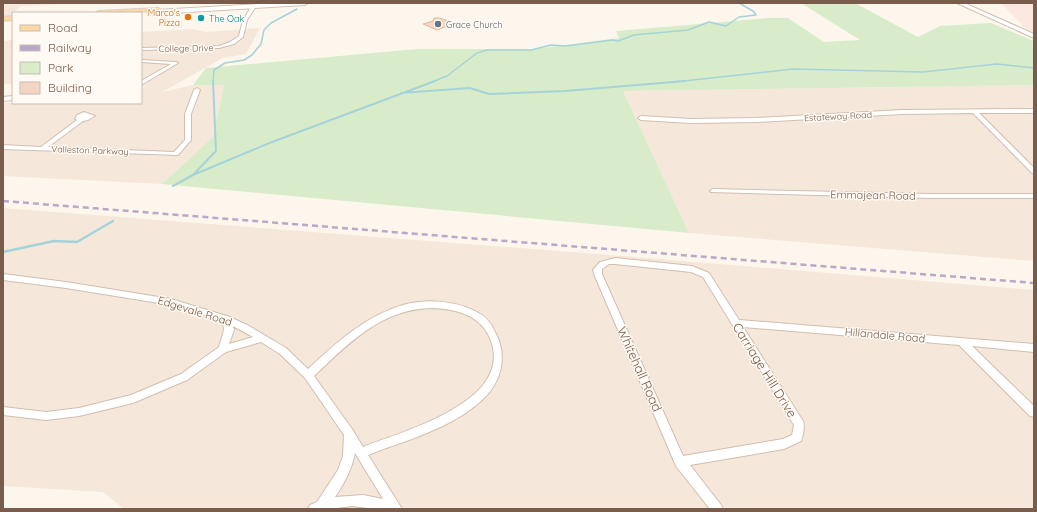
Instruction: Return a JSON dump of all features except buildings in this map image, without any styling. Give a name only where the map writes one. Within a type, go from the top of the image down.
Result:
[{"type":"main road","points":[[157,11],[164,3]]},
{"type":"main road","points":[[142,13],[305,3]]},
{"type":"main road","points":[[128,12],[271,5]]},
{"type":"street","points":[[960,3],[1034,36]]},
{"type":"street","name":"College Drive","points":[[142,49],[215,47],[228,45],[240,39],[247,15],[252,8],[250,7]]},
{"type":"street","name":"College Drive","points":[[142,61],[176,63],[142,82]]},
{"type":"street","name":"Valleston Parkway","points":[[3,147],[176,154],[188,140],[188,114],[197,90]]},
{"type":"street","points":[[974,111],[1034,172]]},
{"type":"street","name":"Estateway Road","points":[[641,118],[691,121],[763,120],[902,112],[1034,111]]},
{"type":"street","points":[[43,148],[81,120]]},
{"type":"street","name":"Emmajean Road","points":[[713,191],[915,196],[1034,196]]},
{"type":"street","name":"Whitehall Road","points":[[646,264],[615,261],[600,265],[597,270],[680,462],[717,509]]},
{"type":"street","name":"Carriage Hill Drive","points":[[646,264],[692,268],[706,275],[800,424],[796,438],[784,444],[680,462]]},
{"type":"street","name":"Edgevale Road","points":[[3,277],[31,279],[171,302],[227,319],[246,328],[283,351],[308,375],[348,432],[378,483],[396,509]]},
{"type":"street","points":[[308,375],[361,328],[388,314],[406,308],[426,305],[444,305],[470,313],[487,325],[494,338],[498,351],[497,364],[490,384],[479,398],[456,414],[439,423],[360,453]]},
{"type":"street","points":[[223,349],[229,330],[227,319]]},
{"type":"street","name":"Hillandale Road","points":[[736,323],[1034,348]]},
{"type":"street","points":[[3,411],[46,416],[79,412],[133,399],[184,377],[223,349],[262,338]]},
{"type":"street","points":[[962,342],[1034,413]]},
{"type":"street","points":[[318,507],[336,486],[344,470],[351,446],[348,432]]},
{"type":"street","points":[[318,507],[344,502],[366,502],[383,505],[391,509]]},
{"type":"shaded area","points":[[3,3],[84,3],[21,6],[12,12],[7,18],[3,18]]},
{"type":"shaded area","points":[[1001,3],[1034,3],[1034,33],[1027,30]]},
{"type":"shaded area","points":[[260,28],[246,54],[223,58],[162,92],[193,85],[224,85],[213,137],[162,184],[3,176],[3,103],[142,104],[142,32],[192,29],[207,32]]},
{"type":"shaded area","points":[[12,40],[12,84],[3,84],[3,41]]},
{"type":"shaded area","points":[[1034,85],[1034,261],[689,233],[623,91]]},
{"type":"shaded area","points":[[3,208],[623,256],[1034,290],[1034,509],[124,509],[103,492],[3,486]]},
{"type":"green space","points":[[801,3],[855,3],[918,37],[940,26],[991,23],[1034,41],[1034,85],[623,91],[689,233],[162,184],[213,137],[224,85],[193,85],[206,68],[417,49],[534,49],[619,38],[616,31],[769,18],[788,18],[824,42],[860,40]]},
{"type":"waterway","points":[[432,82],[447,76],[477,53],[487,50],[531,50],[551,45],[566,46],[612,40],[618,41],[634,35],[688,30],[709,22],[726,26],[739,17],[756,15],[753,11],[739,3]]},
{"type":"waterway","points":[[213,82],[214,70],[225,63],[244,60],[252,55],[261,44],[264,30],[271,23],[297,9]]},
{"type":"waterway","points":[[677,82],[793,69],[923,72],[997,64],[1034,68]]},
{"type":"waterway","points":[[403,93],[435,81]]},
{"type":"waterway","points":[[677,82],[685,81]]},
{"type":"waterway","points":[[193,175],[216,151],[213,82]]},
{"type":"waterway","points":[[403,93],[470,88],[489,94],[565,91],[677,82]]},
{"type":"waterway","points":[[193,175],[272,142],[403,93]]},
{"type":"waterway","points":[[173,186],[193,175]]},
{"type":"waterway","points":[[3,252],[54,241],[77,242],[113,221]]},
{"type":"railway","points":[[3,201],[1034,283]]},
{"type":"place","name":"Marco's Pizza","points":[[188,17]]},
{"type":"place","name":"The Oak","points":[[201,18]]},
{"type":"place","name":"Grace Church","points":[[438,24]]}]
